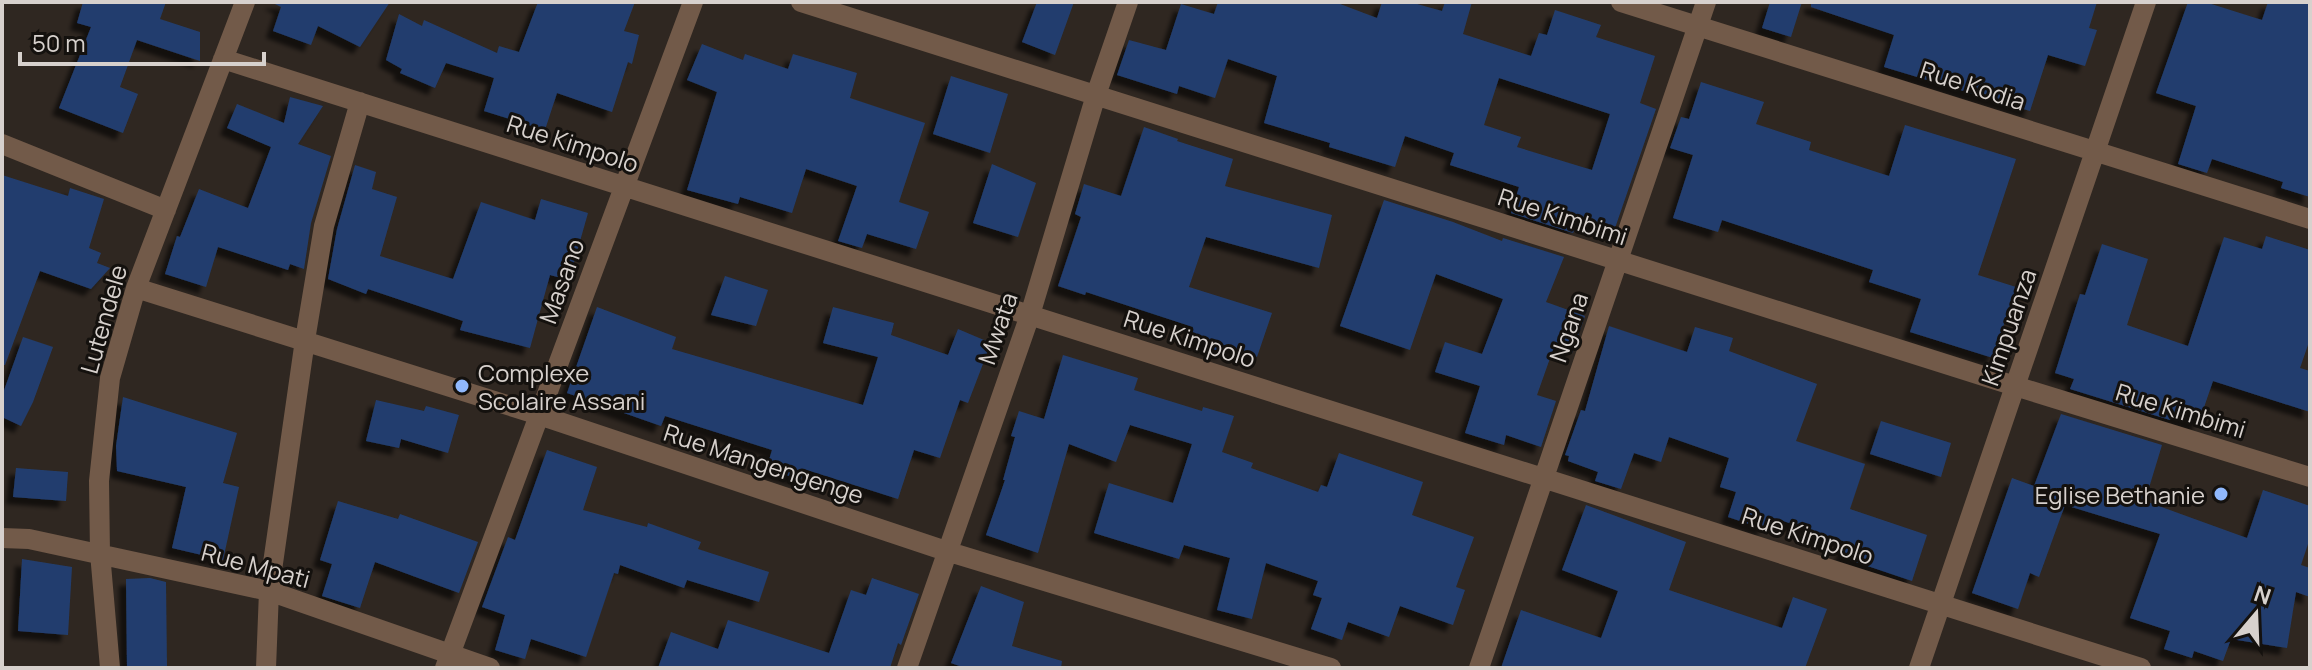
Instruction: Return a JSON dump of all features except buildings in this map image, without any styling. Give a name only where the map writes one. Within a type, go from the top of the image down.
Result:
[{"type":"street","name":"Lutendele","points":[[110,668],[100,553],[99,481],[110,378],[136,288],[245,2]]},
{"type":"street","name":"Masano","points":[[447,662],[693,2]]},
{"type":"street","name":"Rue Kimbimi","points":[[801,2],[2310,477]]},
{"type":"street","name":"Mwata","points":[[907,668],[1030,315],[1096,95],[1128,2]]},
{"type":"street","name":"Rue Kodia","points":[[1621,2],[2310,219]]},
{"type":"street","name":"Ngana","points":[[1479,668],[1706,2]]},
{"type":"street","name":"Kimpuanza","points":[[1919,668],[2146,2]]},
{"type":"street","name":"Rue Kimpolo","points":[[223,59],[2141,668]]},
{"type":"street","points":[[266,668],[269,591],[305,340],[324,226],[360,102]]},
{"type":"street","points":[[2,144],[166,210]]},
{"type":"street","name":"Rue Mangengenge","points":[[136,288],[539,415],[946,551],[1331,668]]},
{"type":"street","name":"Rue Mpati","points":[[2,538],[29,539],[100,553],[269,591],[447,662],[490,668]]},
{"type":"place","name":"Complexe Scolaire Assani","points":[[462,386]]},
{"type":"place","name":"Eglise Bethanie","points":[[2221,494]]}]
